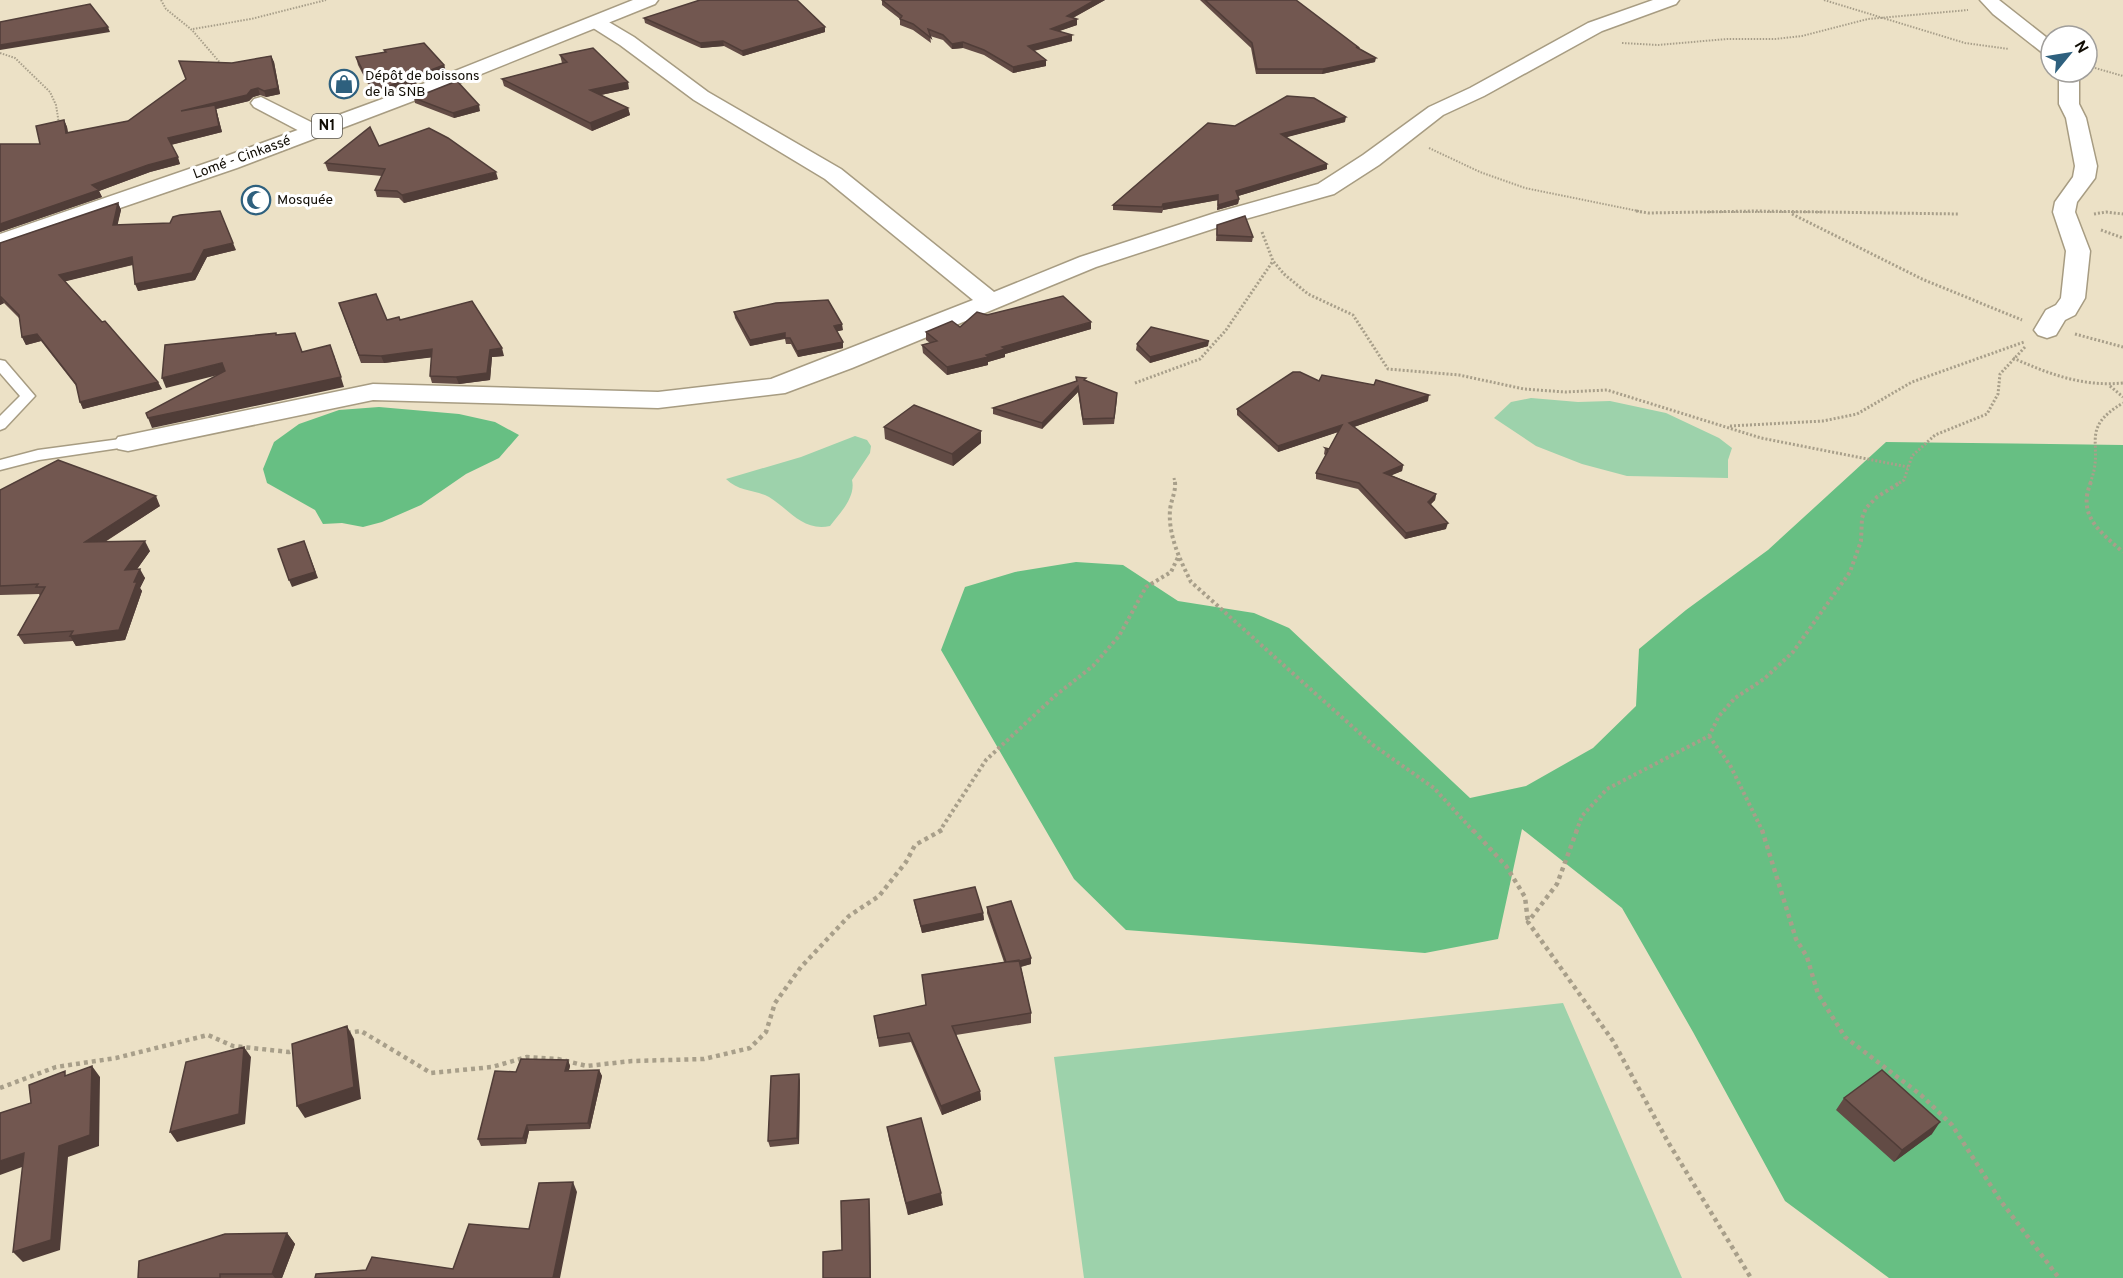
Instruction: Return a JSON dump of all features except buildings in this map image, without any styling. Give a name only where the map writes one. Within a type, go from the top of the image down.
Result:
[{"type":"main road","name":"Lomé - Cinkassé","points":[[0,242],[218,167],[649,0]]},
{"type":"main road","points":[[128,442],[374,392],[658,400],[775,387],[843,362],[1088,262],[1245,211],[1326,189],[1436,111],[1477,92],[1588,30],[1670,0]]},
{"type":"main road","points":[[1994,5],[2039,41]]},
{"type":"main road","points":[[596,22],[627,41],[702,96],[833,174],[990,301]]},
{"type":"main road","points":[[2040,334],[2055,315],[2066,310],[2073,298],[2078,251],[2064,212],[2066,202],[2084,177],[2086,166],[2076,118],[2069,104],[2069,84]]},
{"type":"main road","points":[[261,103],[314,131]]},
{"type":"lane","points":[[0,364],[28,396],[0,425]]},
{"type":"lane","points":[[0,465],[38,455],[128,442]]},
{"type":"path","points":[[161,0],[166,9],[192,30],[224,67]]},
{"type":"path","points":[[192,30],[251,19],[326,0]]},
{"type":"path","points":[[1824,0],[1965,43],[2018,50]]},
{"type":"path","points":[[1588,30],[1629,44],[1658,45],[1727,39],[1775,39],[1802,36],[1868,19],[1949,12],[1994,5]]},
{"type":"path","points":[[0,53],[15,58],[50,92],[56,105],[60,127]]},
{"type":"path","points":[[2099,69],[2123,76]]},
{"type":"path","points":[[1404,135],[1438,153],[1514,184],[1648,213],[1959,214]]},
{"type":"path","points":[[1245,211],[1263,233],[1273,261],[1284,274],[1308,294],[1353,315],[1388,369],[1459,375],[1524,389],[1565,392],[1607,390],[1761,438],[1908,467]]},
{"type":"path","points":[[1788,212],[1922,279],[2040,334],[2108,341],[2123,347]]},
{"type":"path","points":[[1135,383],[1200,359],[1226,330],[1273,261]]},
{"type":"path","points":[[1728,426],[1823,422],[1857,414],[1912,382],[2040,334]]},
{"type":"path","points":[[1528,922],[1557,884],[1582,816],[1606,789],[1709,736],[1719,716],[1735,698],[1764,679],[1793,652],[1850,572],[1861,541],[1862,518],[1866,508],[1877,497],[1904,480],[1912,456],[1935,435],[1987,414],[1998,394],[2000,374],[2013,358],[2043,371],[2076,381],[2109,386],[2123,383]]},
{"type":"path","points":[[2109,386],[2123,398]]},
{"type":"path","points":[[2123,403],[2104,414],[2096,426],[2097,454],[2093,477],[2086,492],[2086,508],[2112,542],[2123,552]]},
{"type":"path","points":[[1174,478],[1177,487],[1170,513],[1172,533],[1191,582],[1373,745],[1434,788],[1506,866],[1525,897],[1528,922],[1614,1041],[1668,1142],[1751,1278]]},
{"type":"path","points":[[343,1034],[361,1031],[431,1073],[492,1067],[527,1057],[558,1059],[588,1066],[632,1061],[704,1059],[750,1048],[766,1032],[775,1003],[801,967],[849,916],[879,896],[906,862],[915,845],[942,830],[986,760],[1056,695],[1093,666],[1119,636],[1146,587],[1171,572],[1179,555]]},
{"type":"path","points":[[1709,736],[1730,765],[1764,831],[1783,888],[1796,939],[1807,957],[1818,994],[1845,1037],[1920,1095],[1952,1125],[2000,1200],[2059,1278]]},
{"type":"path","points":[[0,1088],[56,1067],[116,1058],[208,1035],[233,1046],[289,1052],[298,1048]]},
{"type":"green space","points":[[1531,398],[1578,402],[1610,401],[1666,413],[1719,438],[1732,448],[1728,460],[1728,478],[1627,476],[1582,464],[1536,446],[1494,418],[1511,402]]},
{"type":"green space","points":[[379,407],[459,414],[495,422],[519,435],[499,458],[466,474],[421,505],[382,522],[363,527],[342,523],[323,524],[315,510],[267,483],[263,469],[274,442],[299,424],[339,410]]},
{"type":"green space","points":[[855,436],[867,440],[871,446],[870,453],[852,480],[852,493],[849,499],[830,526],[820,527],[804,523],[769,497],[736,486],[726,479],[801,457]]},
{"type":"green space","points":[[1886,442],[2123,445],[2123,1278],[1889,1278],[1785,1201],[1622,908],[1522,829],[1498,939],[1425,953],[1126,930],[1074,879],[941,650],[965,587],[1015,572],[1076,562],[1123,565],[1178,601],[1254,613],[1289,628],[1470,798],[1526,786],[1593,748],[1636,706],[1639,649],[1686,610],[1768,550]]},
{"type":"green space","points":[[1563,1003],[1682,1278],[1084,1278],[1054,1057]]},
{"type":"place","name":"Dépôt de boissons de la SNB","points":[[344,84]]},
{"type":"place","name":"Mosquée","points":[[256,200]]}]
